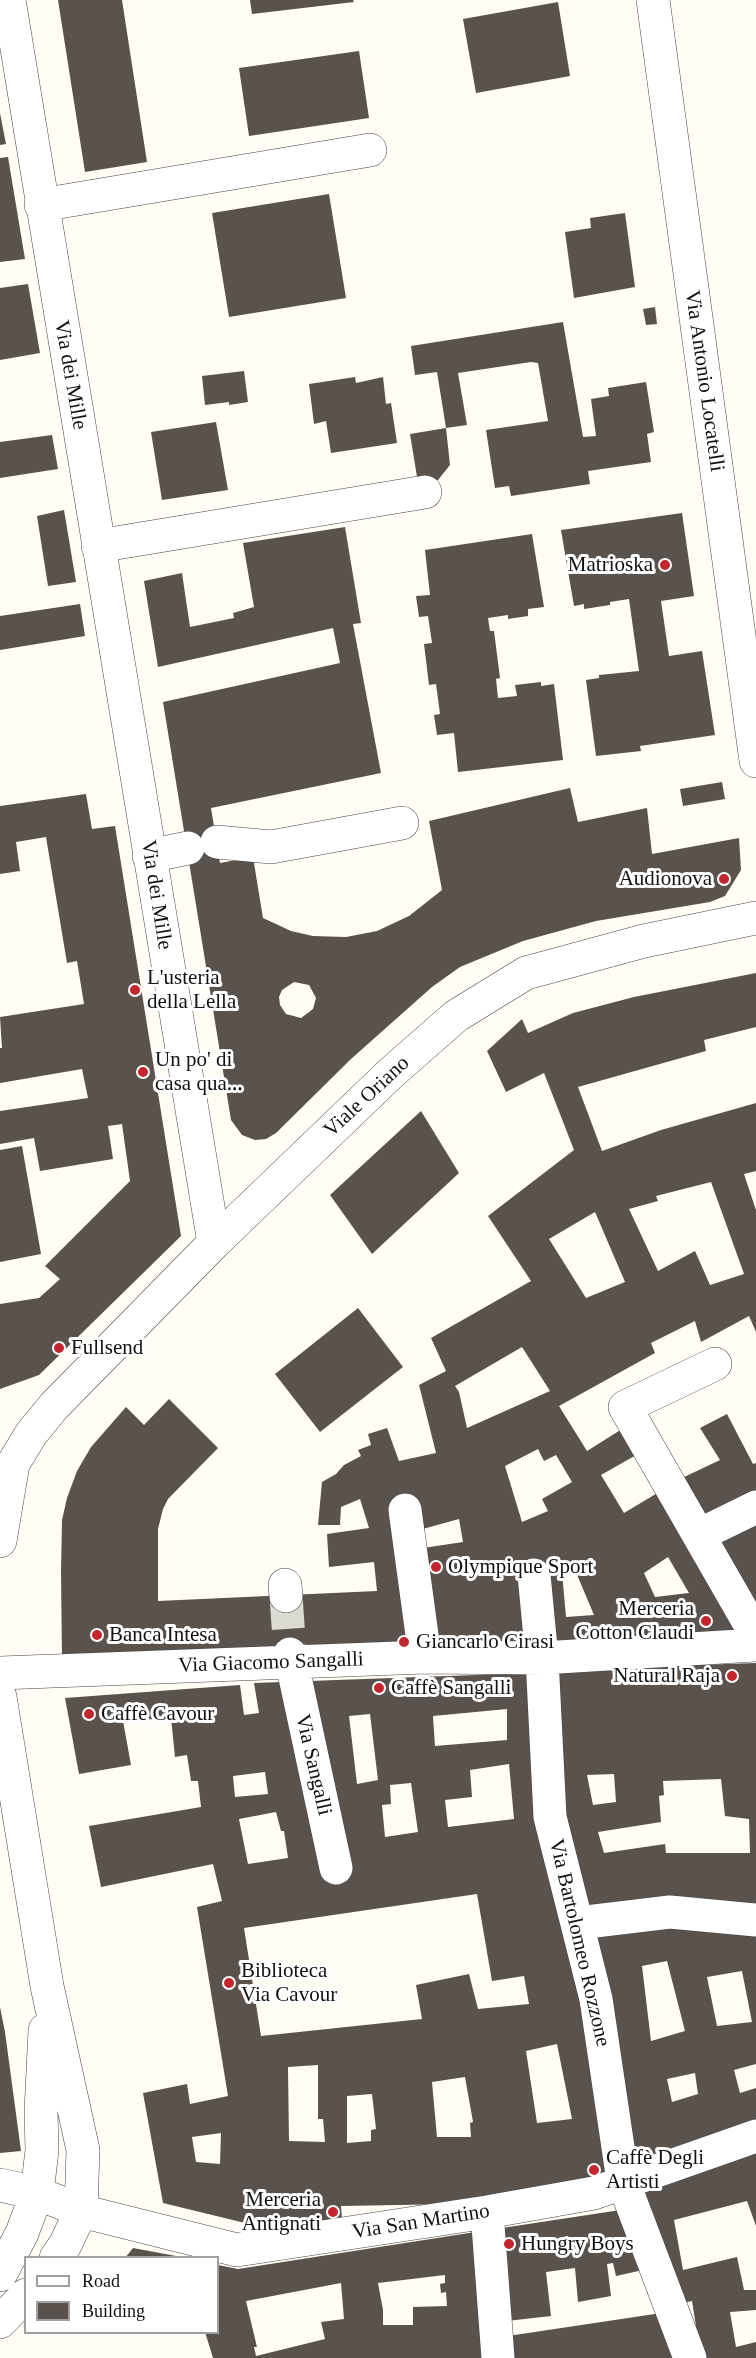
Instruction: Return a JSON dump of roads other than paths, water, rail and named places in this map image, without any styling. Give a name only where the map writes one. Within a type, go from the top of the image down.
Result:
[{"type":"street","name":"Via dei Mille","points":[[9,0],[213,1244]]},
{"type":"street","name":"Via Antonio Locatelli","points":[[653,0],[756,761]]},
{"type":"street","points":[[41,205],[370,150]]},
{"type":"street","points":[[98,546],[425,492]]},
{"type":"street","points":[[149,856],[203,845],[271,847],[402,823]]},
{"type":"street","name":"Viale Oriano","points":[[0,1541],[13,1464],[31,1434],[54,1406],[213,1244],[391,1073],[456,1016],[526,974],[644,941],[756,918]]},
{"type":"street","points":[[715,1364],[626,1407],[756,1635]]},
{"type":"street","points":[[699,1535],[756,1507]]},
{"type":"street","points":[[405,1510],[425,1657]]},
{"type":"street","points":[[534,1575],[542,1658]]},
{"type":"street","name":"Via Giacomo Sangalli","points":[[0,1673],[290,1658],[542,1658],[756,1645]]},
{"type":"street","name":"Via Sangalli","points":[[290,1658],[336,1868]]},
{"type":"street","name":"Via Bartolomeo Rozzone","points":[[542,1658],[550,1817],[596,1999],[622,2181],[690,2358]]},
{"type":"street","points":[[0,1704],[47,1986],[83,2150],[81,2211],[66,2245],[58,2256]]},
{"type":"street","points":[[578,1923],[670,1912],[756,1920]]},
{"type":"street","points":[[0,2275],[22,2233],[37,2193],[42,2150],[41,2112],[47,1986]]},
{"type":"street","name":"Via San Martino","points":[[0,2185],[37,2193],[81,2211],[237,2250],[487,2212],[594,2193],[622,2181],[756,2136]]},
{"type":"street","points":[[487,2212],[498,2358]]},
{"type":"street","points":[[0,2322],[24,2297]]},
{"type":"tunnel","points":[[286,1596],[290,1654]]},
{"type":"place","name":"Matrioska","points":[[665,565]]},
{"type":"place","name":"Audionova","points":[[724,879]]},
{"type":"place","name":"L'usteria della Lella","points":[[135,990]]},
{"type":"place","name":"Un po' di casa qua...","points":[[143,1072]]},
{"type":"place","name":"Fullsend","points":[[59,1348]]},
{"type":"place","name":"Olympique Sport","points":[[436,1567]]},
{"type":"place","name":"Merceria Cotton Claudi","points":[[706,1621]]},
{"type":"place","name":"Banca Intesa","points":[[97,1635]]},
{"type":"place","name":"Giancarlo Cirasi","points":[[404,1642]]},
{"type":"place","name":"Natural Raja","points":[[732,1676]]},
{"type":"place","name":"Caffè Sangalli","points":[[379,1688]]},
{"type":"place","name":"Caffè Cavour","points":[[89,1714]]},
{"type":"place","name":"Biblioteca Via Cavour","points":[[229,1983]]},
{"type":"place","name":"Caffè Degli Artisti","points":[[594,2170]]},
{"type":"place","name":"Merceria Antignati","points":[[333,2212]]},
{"type":"place","name":"Hungry Boys","points":[[509,2244]]}]
